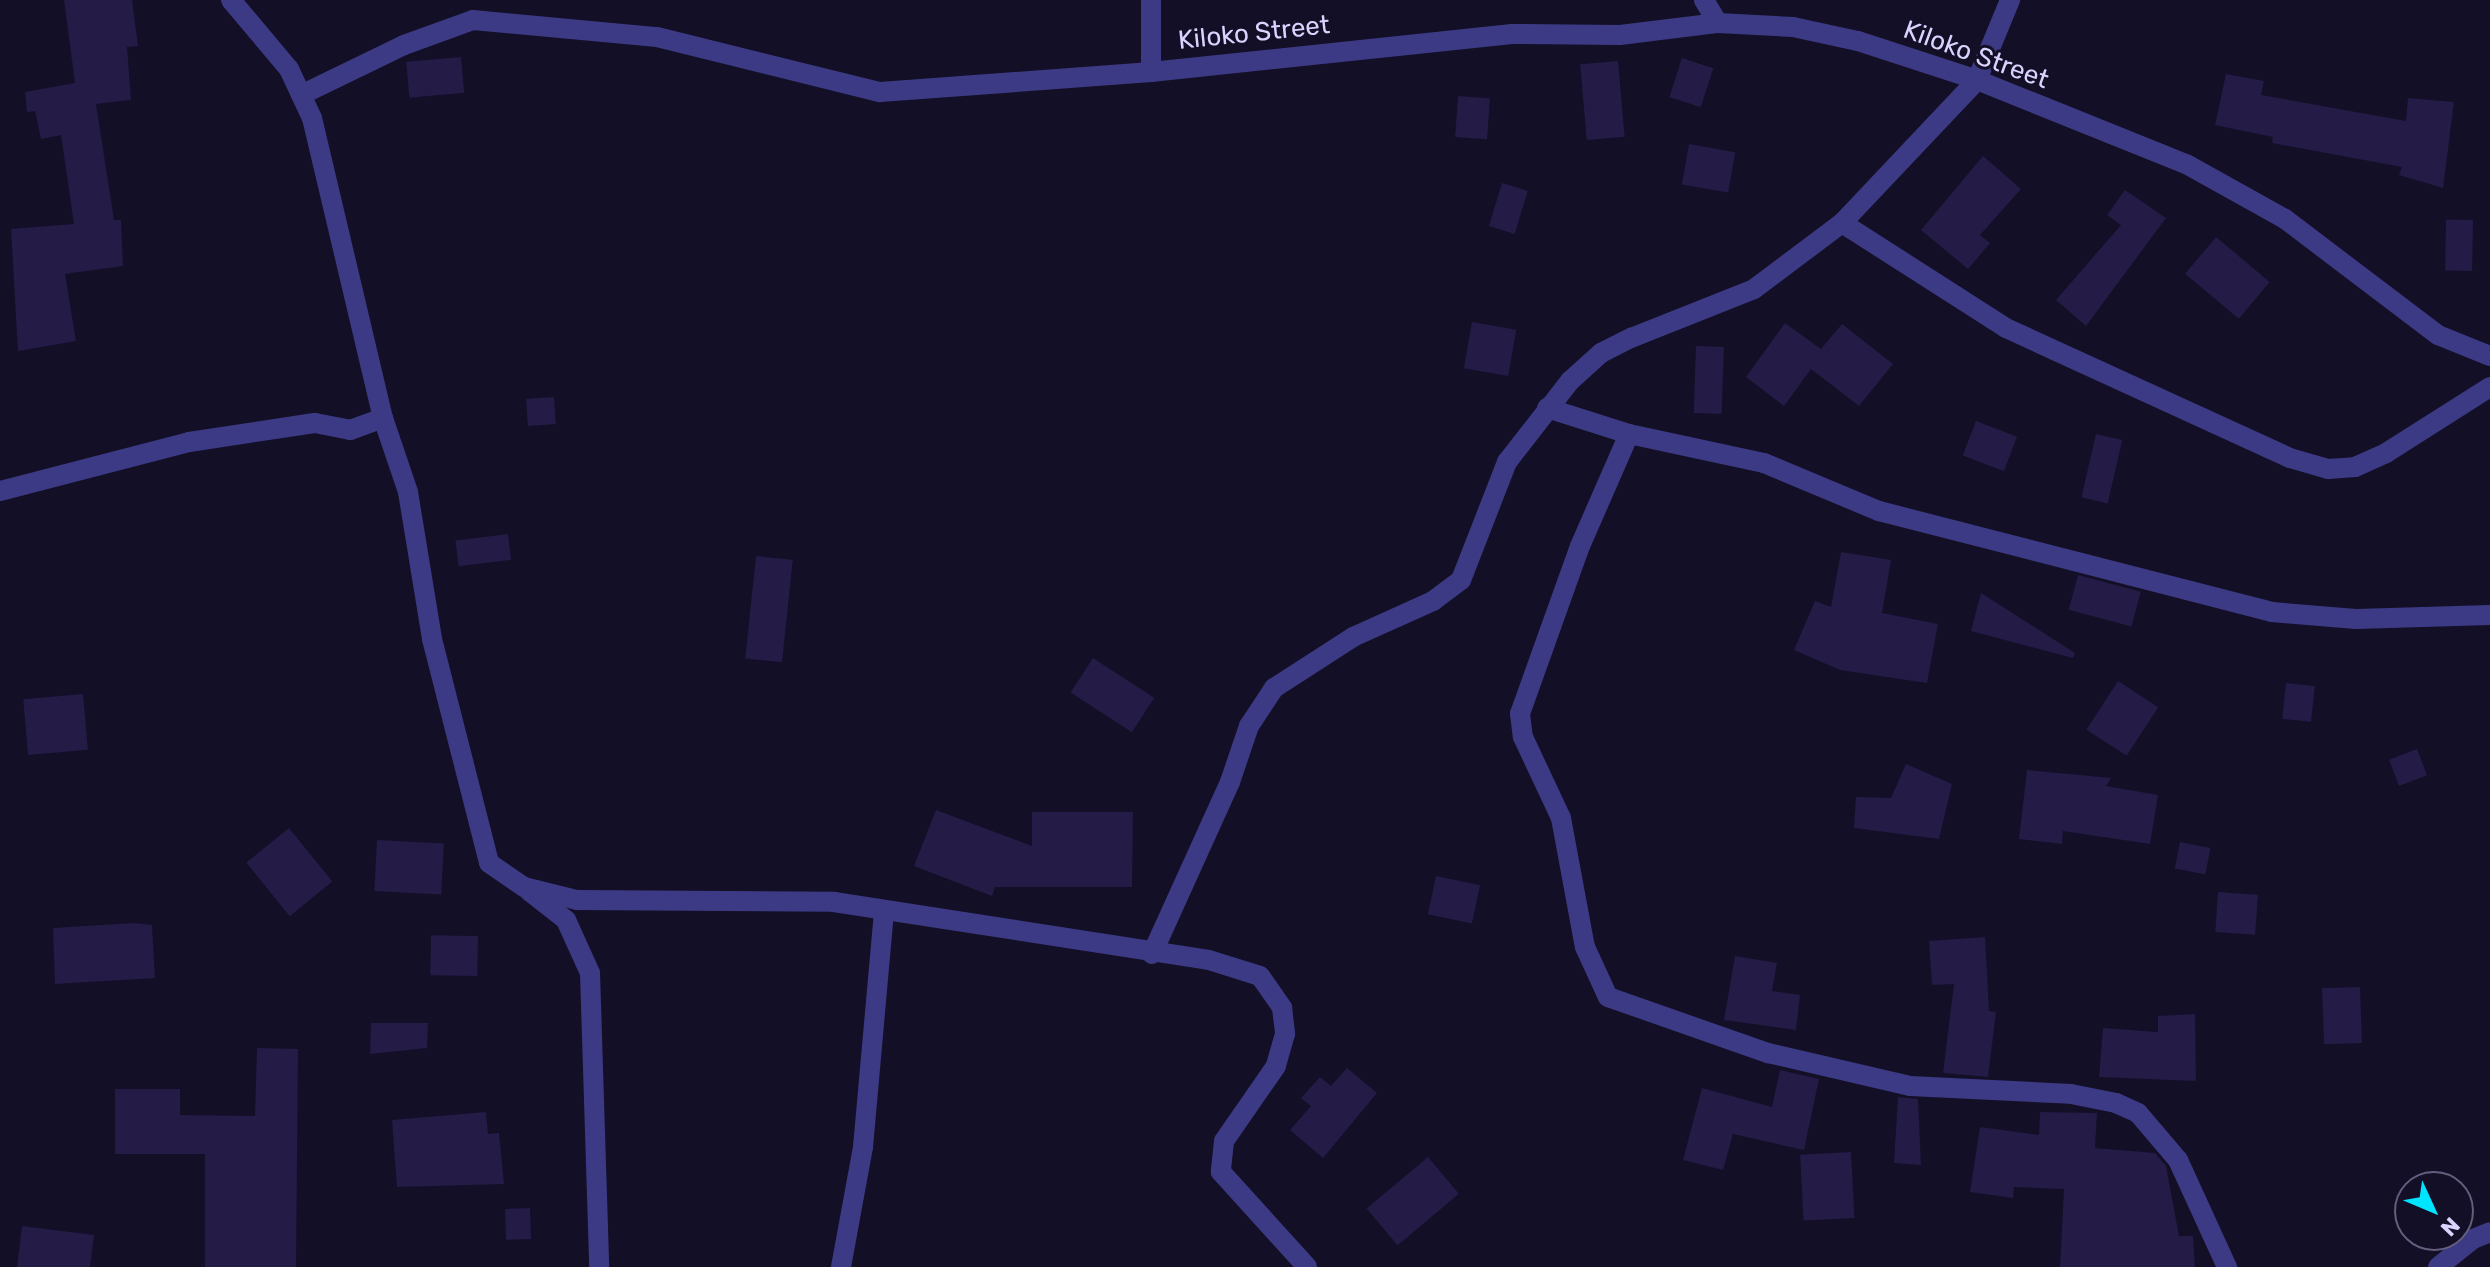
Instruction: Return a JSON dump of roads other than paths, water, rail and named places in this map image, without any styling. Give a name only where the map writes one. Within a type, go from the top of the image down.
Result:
[{"type":"street","points":[[231,0],[289,69],[312,118],[383,418],[408,492],[432,639],[484,854],[499,873],[524,887],[566,920],[590,973],[599,1267]]},
{"type":"street","points":[[1151,0],[1151,72]]},
{"type":"street","points":[[1704,0],[1718,23]]},
{"type":"street","points":[[1152,954],[1186,885],[1258,706],[1274,688],[1353,637],[1433,601],[1461,580],[1507,462],[1547,408],[1601,353],[1754,289],[1842,223],[1977,80],[2010,0]]},
{"type":"street","name":"Kiloko Street","points":[[301,95],[404,45],[473,20],[657,37],[880,92],[1151,72],[1455,39],[1620,35],[1718,23],[1793,27],[1858,41],[1977,80],[2188,165],[2285,219],[2438,335],[2490,356]]},
{"type":"street","points":[[1842,223],[2006,328],[2290,458],[2328,469],[2355,467],[2386,453],[2490,387]]},
{"type":"street","points":[[1547,408],[1629,434],[1764,463],[1879,511],[2272,612],[2356,619],[2490,615]]},
{"type":"street","points":[[0,491],[189,442],[315,423],[350,430],[383,418]]},
{"type":"street","points":[[1629,434],[1580,546],[1520,714],[1523,737],[1561,818],[1585,947],[1608,997],[1768,1053],[1910,1086],[2071,1094],[2116,1103],[2138,1113],[2178,1160],[2227,1267]]},
{"type":"street","points":[[524,887],[577,900],[834,902],[1241,967],[1260,976],[1282,1008],[1285,1034],[1276,1066],[1224,1141],[1221,1172],[1307,1267]]},
{"type":"street","points":[[841,1267],[863,1147],[884,910]]},
{"type":"street","points":[[2438,1267],[2473,1239],[2490,1232]]}]
